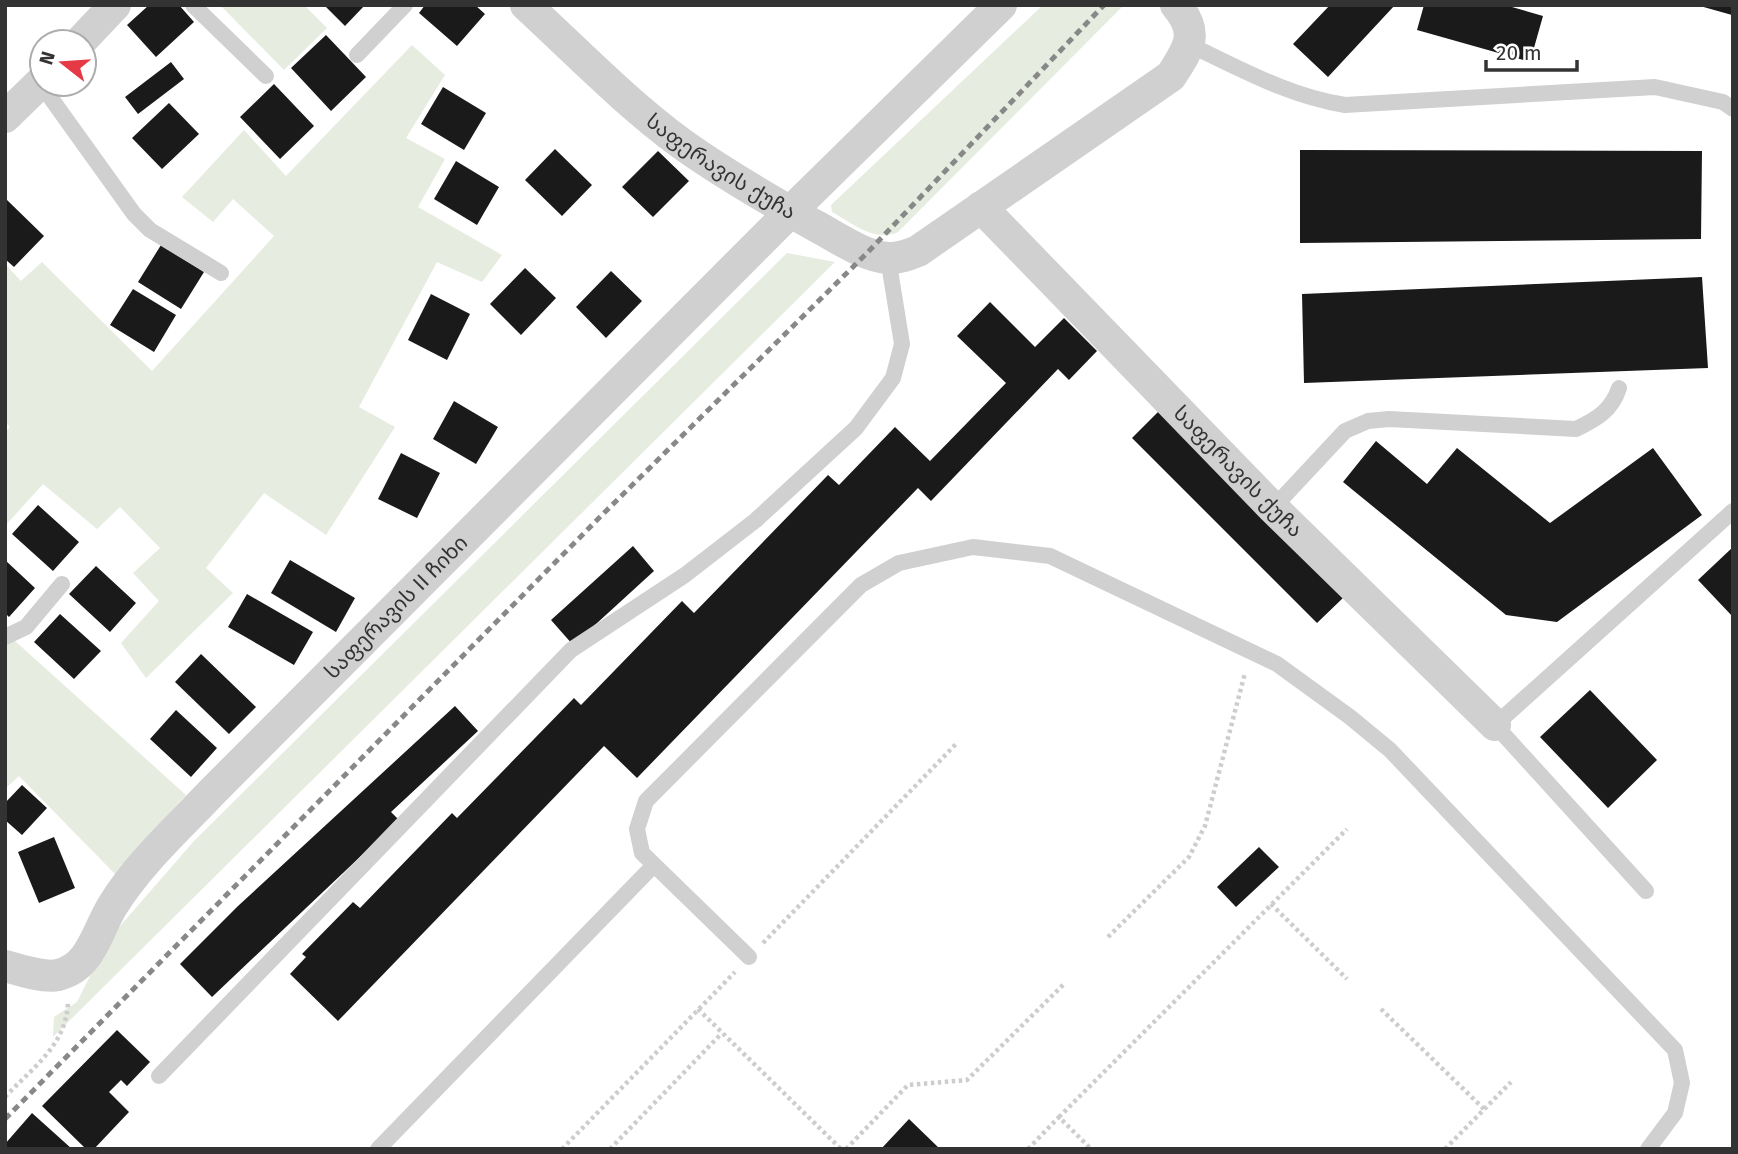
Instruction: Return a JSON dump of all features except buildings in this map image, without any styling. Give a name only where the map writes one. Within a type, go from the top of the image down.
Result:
[{"type":"street","points":[[93,28],[115,5]]},
{"type":"street","name":"საფერავის ქუჩა","points":[[526,5],[682,144],[790,212],[1001,5]]},
{"type":"street","points":[[790,212],[866,254],[888,258],[918,251],[1171,76],[1188,44],[1191,28],[1176,5]]},
{"type":"street","points":[[5,117],[28,95]]},
{"type":"street","name":"საფერავის ქუჩა","points":[[981,207],[1273,508],[1496,725]]},
{"type":"street","name":"საფერავის II ჩიხი","points":[[57,975],[77,965],[91,951],[113,904],[148,861],[213,791],[790,212]]},
{"type":"street","points":[[5,966],[24,972],[57,975]]},
{"type":"lane","points":[[193,5],[266,76]]},
{"type":"lane","points":[[358,55],[405,5]]},
{"type":"lane","points":[[1188,44],[1282,89],[1316,100],[1345,105],[1655,88],[1723,102],[1733,108]]},
{"type":"lane","points":[[52,98],[134,215],[178,249],[221,273]]},
{"type":"lane","points":[[159,1076],[571,650],[685,575],[756,520],[856,428],[893,378],[902,344],[888,258]]},
{"type":"lane","points":[[1273,508],[1345,431],[1368,421],[1389,419],[1576,429],[1597,419],[1614,403],[1619,388]]},
{"type":"lane","points":[[1646,891],[1496,725],[1733,511]]},
{"type":"lane","points":[[749,957],[642,853],[637,829],[646,801],[861,585],[899,563],[972,547],[1050,556],[1277,664],[1390,750],[1675,1050],[1682,1083],[1675,1113],[1647,1149]]},
{"type":"lane","points":[[5,637],[26,627],[62,584]]},
{"type":"lane","points":[[378,1149],[654,865]]},
{"type":"path","points":[[1108,937],[1189,857],[1205,826],[1250,652]]},
{"type":"path","points":[[1028,1149],[1347,829]]},
{"type":"path","points":[[1271,904],[1347,979]]},
{"type":"path","points":[[5,1097],[57,1042],[67,1018],[68,1000],[57,975]]},
{"type":"path","points":[[698,1009],[844,1149],[908,1085],[967,1080],[1065,984]]},
{"type":"path","points":[[1381,1009],[1484,1110]]},
{"type":"path","points":[[610,1149],[722,1033]]},
{"type":"path","points":[[1445,1149],[1511,1082]]},
{"type":"path","points":[[1059,1117],[1091,1149]]},
{"type":"shaded area","points":[[220,5],[304,5],[327,28],[284,70]]},
{"type":"shaded area","points":[[1043,5],[1122,7],[898,232],[889,235],[872,233],[832,212],[831,205]]},
{"type":"shaded area","points":[[412,45],[445,75],[406,138],[445,159],[418,207],[502,255],[482,282],[437,262],[359,407],[395,427],[326,535],[264,493],[206,568],[233,593],[146,678],[121,643],[159,601],[133,573],[160,548],[120,507],[97,529],[43,484],[5,526],[5,432],[10,427],[5,422],[5,264],[21,281],[42,262],[152,371],[274,236],[233,199],[213,222],[182,197],[244,130],[286,176]]},
{"type":"shaded area","points":[[787,253],[835,262],[53,1037],[54,1017],[77,1002],[114,933],[194,841]]},
{"type":"shaded area","points":[[5,632],[186,795],[115,874],[19,776],[5,789]]},
{"type":"railway","points":[[5,1119],[601,516],[866,254],[1104,5]]}]
